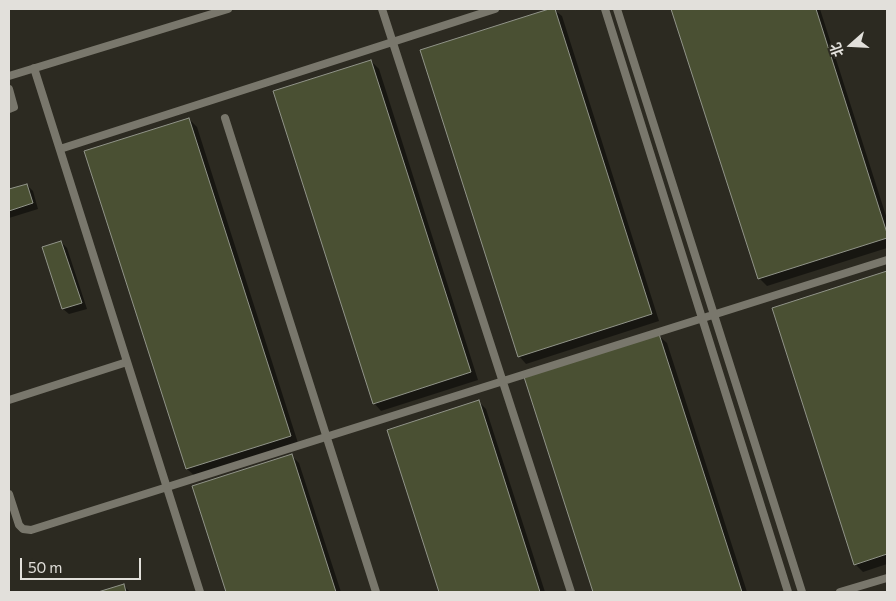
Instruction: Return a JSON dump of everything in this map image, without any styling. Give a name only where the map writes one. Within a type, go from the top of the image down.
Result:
[{"type":"lane","points":[[9,76],[228,9]]},
{"type":"lane","points":[[382,9],[571,592]]},
{"type":"lane","points":[[60,149],[495,9]]},
{"type":"lane","points":[[605,9],[788,592]]},
{"type":"lane","points":[[617,9],[802,592]]},
{"type":"lane","points":[[34,68],[200,592]]},
{"type":"lane","points":[[9,90],[14,107],[9,109]]},
{"type":"lane","points":[[225,118],[376,592]]},
{"type":"lane","points":[[326,436],[887,260]]},
{"type":"lane","points":[[9,494],[19,525],[23,529],[31,530],[702,317]]},
{"type":"lane","points":[[9,400],[127,362]]},
{"type":"lane","points":[[840,592],[887,578]]},
{"type":"building","points":[[549,9],[555,9],[652,314],[518,357],[420,50]]},
{"type":"building","points":[[671,9],[816,9],[887,238],[758,279]]},
{"type":"building","points":[[371,60],[471,372],[373,404],[273,91]]},
{"type":"building","points":[[189,118],[291,436],[186,469],[84,151]]},
{"type":"building","points":[[27,184],[33,203],[9,211],[9,189]]},
{"type":"building","points":[[61,241],[82,303],[62,309],[42,247]]},
{"type":"building","points":[[887,271],[887,554],[854,565],[772,308]]},
{"type":"building","points":[[659,334],[742,592],[593,592],[524,377]]},
{"type":"building","points":[[479,400],[540,592],[439,592],[387,430]]},
{"type":"building","points":[[292,454],[336,592],[226,592],[192,486]]},
{"type":"building","points":[[124,584],[126,592],[98,592]]}]
